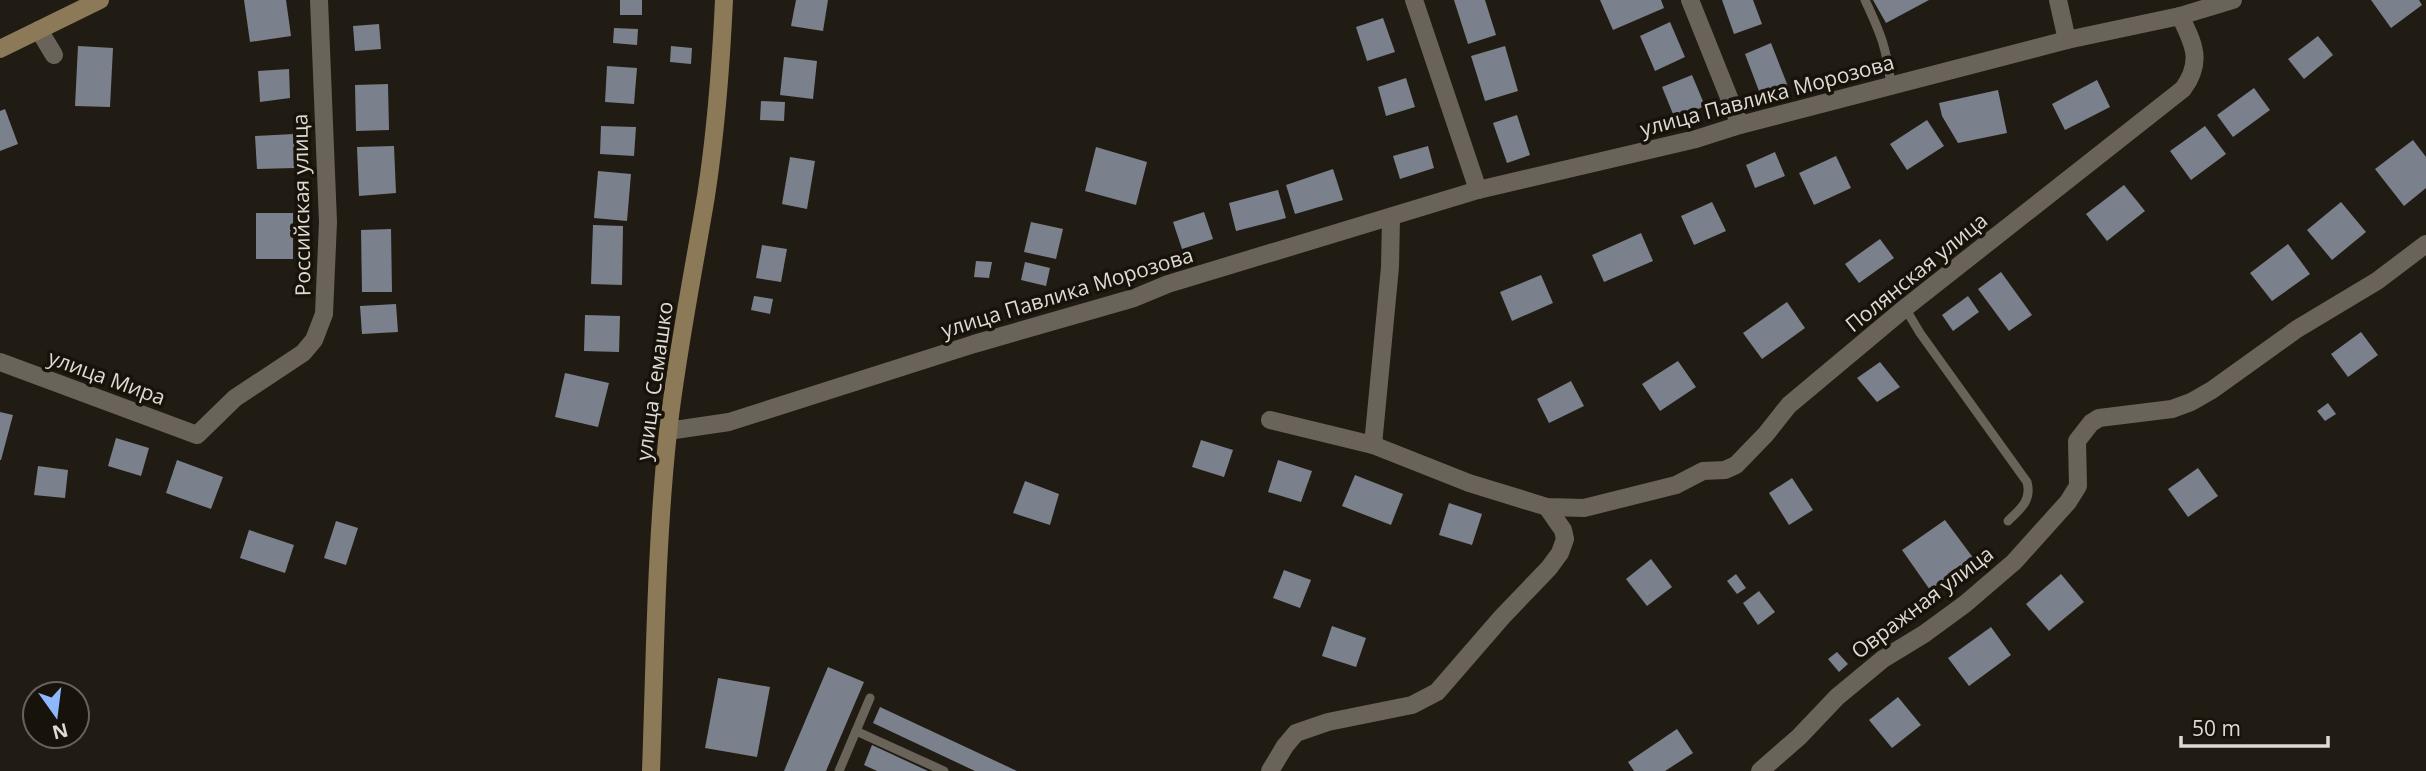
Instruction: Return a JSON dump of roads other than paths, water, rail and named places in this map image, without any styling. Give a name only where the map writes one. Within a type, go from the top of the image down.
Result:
[{"type":"main road","points":[[0,50],[100,0]]},
{"type":"main road","name":"улица Семашко","points":[[651,771],[658,569],[668,431],[716,118],[724,0]]},
{"type":"street","name":"Российская улица","points":[[198,435],[235,398],[303,353],[314,340],[324,314],[328,222],[318,0]]},
{"type":"street","points":[[1413,0],[1478,190]]},
{"type":"street","points":[[1690,0],[1740,125]]},
{"type":"street","points":[[2059,0],[2067,40]]},
{"type":"street","points":[[2180,16],[2233,0]]},
{"type":"street","name":"улица Павлика Морозова","points":[[668,431],[729,422],[1478,190],[1696,139],[1740,125],[2067,40],[2180,16]]},
{"type":"street","name":"Полянская улица","points":[[1270,420],[1373,445],[1469,483],[1547,507],[1584,508],[1676,485],[1703,471],[1725,470],[1736,465],[1789,405],[1905,308],[2183,89],[2191,78],[2195,52],[2180,16]]},
{"type":"street","points":[[39,30],[54,55]]},
{"type":"street","points":[[1373,445],[1390,267],[1391,218]]},
{"type":"street","name":"Овражная улица","points":[[1760,771],[1799,737],[1837,697],[1883,659],[1924,634],[2014,562],[2068,502],[2078,486],[2077,441],[2091,423],[2099,418],[2172,409],[2191,402],[2297,329],[2377,281],[2426,244]]},
{"type":"street","name":"улица Мира","points":[[0,362],[198,435]]},
{"type":"street","points":[[1547,507],[1558,521],[1565,538]]},
{"type":"street","points":[[1270,771],[1296,733],[1328,722],[1412,705],[1437,692],[1549,568],[1560,553],[1571,524],[1584,508]]},
{"type":"lane","points":[[1865,0],[1882,34],[1891,86]]},
{"type":"lane","points":[[1905,308],[2027,482],[2029,490],[2026,503],[2007,522]]},
{"type":"lane","points":[[853,771],[840,768],[870,698]]},
{"type":"lane","points":[[856,731],[943,771]]}]
